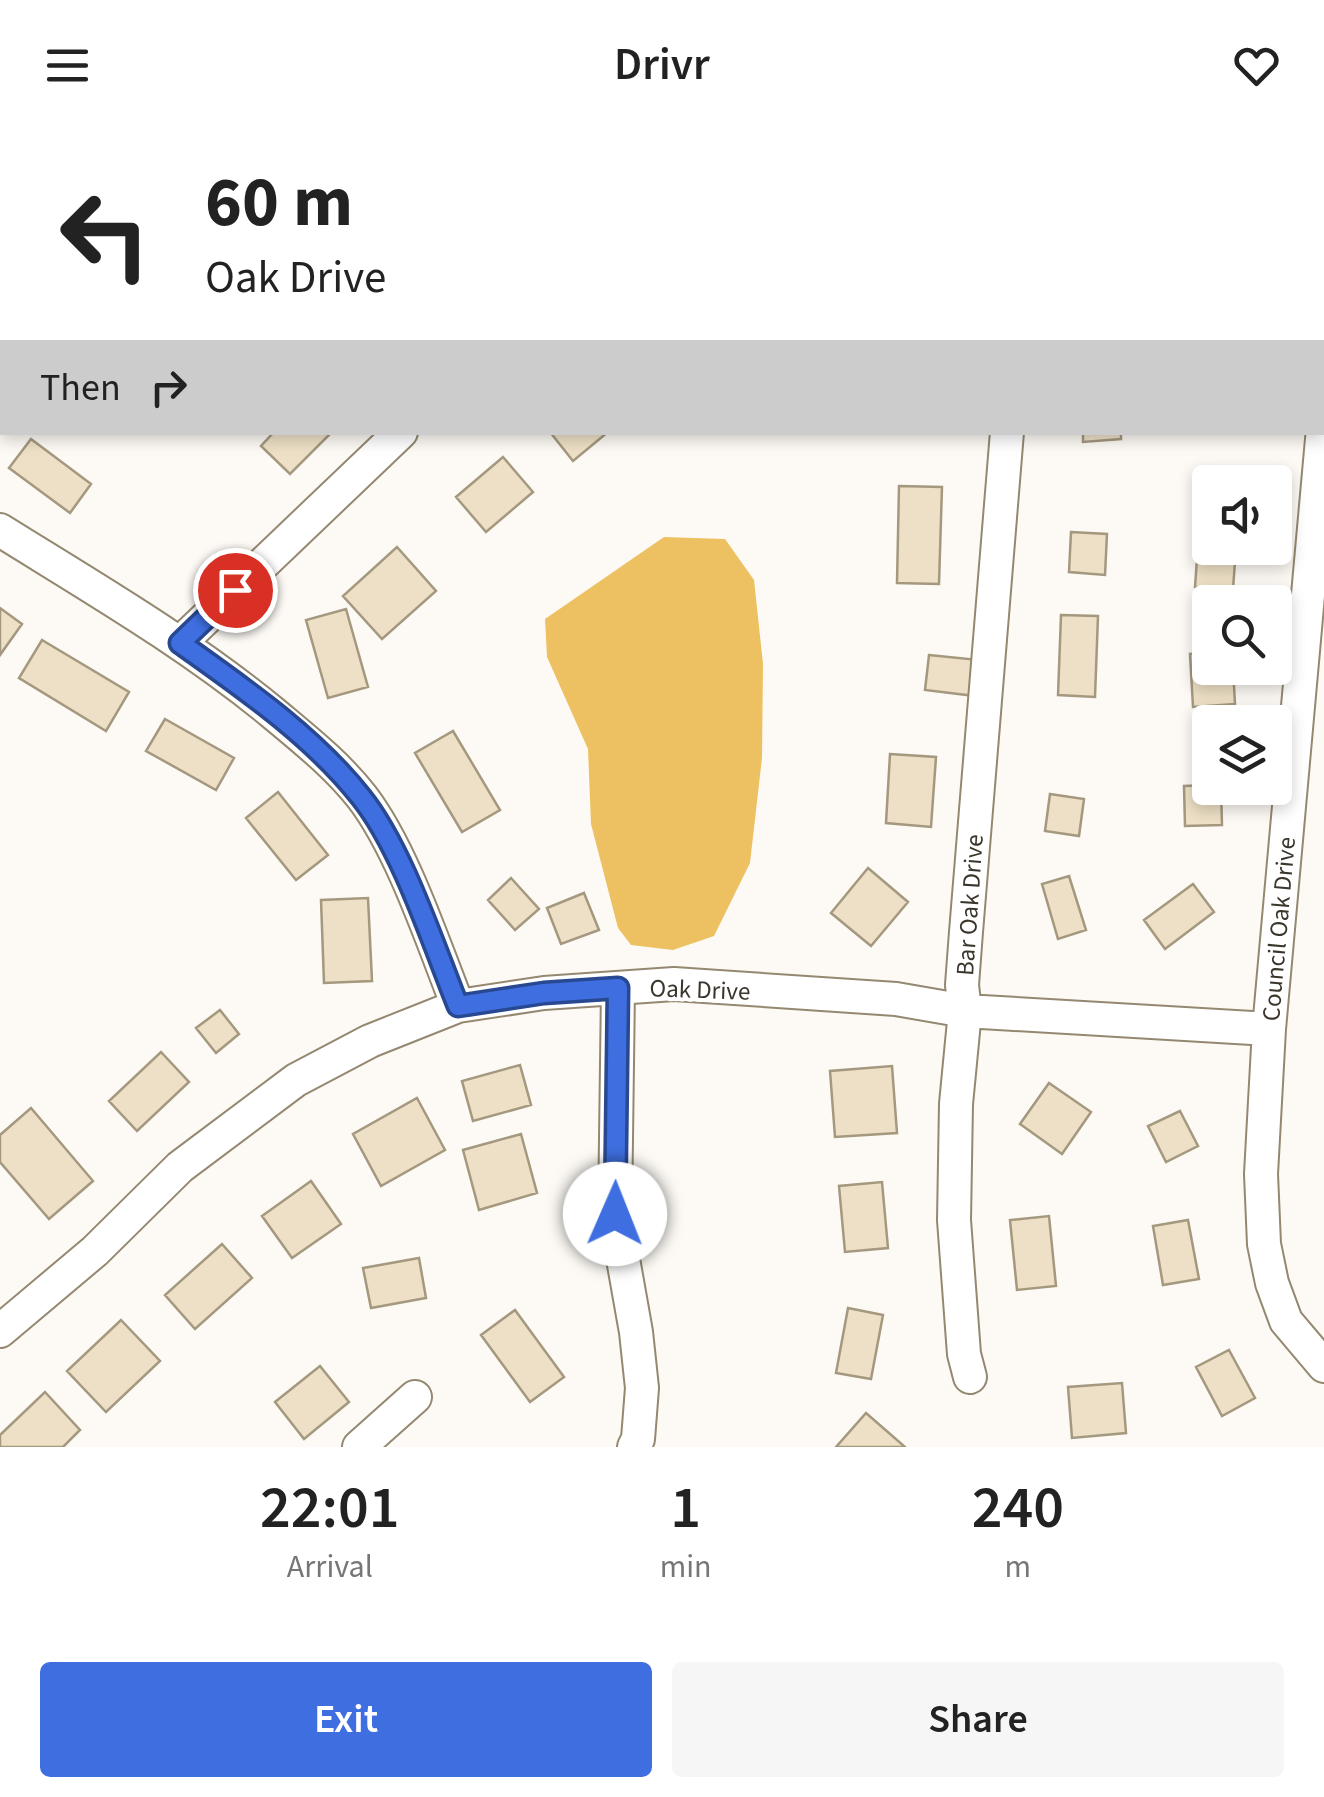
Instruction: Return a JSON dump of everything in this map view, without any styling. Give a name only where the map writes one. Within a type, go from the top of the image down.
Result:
[{"type":"street","points":[[180,643],[398,435]]},
{"type":"street","name":"Bar Oak Drive","points":[[970,1377],[962,1338],[954,1220],[956,1104],[965,1012],[962,985],[1007,435]]},
{"type":"street","name":"Council Oak Drive","points":[[1322,435],[1269,1030],[1261,1174],[1264,1244],[1272,1282],[1286,1321],[1324,1366]]},
{"type":"street","points":[[0,530],[180,643],[314,747],[362,798],[389,841],[458,1006]]},
{"type":"street","name":"Oak Drive","points":[[0,1331],[96,1251],[180,1167],[296,1080],[356,1047],[458,1006],[544,993],[674,984],[896,1000],[965,1012],[1269,1030]]},
{"type":"street","points":[[618,988],[615,1214],[642,1388],[640,1428],[634,1447]]},
{"type":"street","points":[[359,1447],[415,1397]]},
{"type":"shaded area","points":[[664,537],[725,539],[754,580],[763,664],[762,758],[750,863],[714,936],[673,950],[631,945],[618,928],[591,824],[588,749],[547,657],[545,619]]},
{"type":"building","points":[[271,435],[329,435],[290,474],[261,446]]},
{"type":"building","points":[[552,435],[604,435],[573,461]]},
{"type":"building","points":[[1083,435],[1121,435],[1121,439],[1083,442]]},
{"type":"building","points":[[31,439],[91,484],[70,513],[9,468]]},
{"type":"building","points":[[503,457],[533,492],[486,532],[456,497]]},
{"type":"building","points":[[899,486],[942,487],[939,584],[897,583]]},
{"type":"building","points":[[1071,532],[1107,534],[1105,575],[1069,572]]},
{"type":"building","points":[[397,547],[436,591],[382,639],[343,596]]},
{"type":"building","points":[[1197,565],[1235,565],[1233,585],[1195,585]]},
{"type":"building","points":[[0,608],[22,624],[0,655]]},
{"type":"building","points":[[346,609],[368,687],[328,698],[306,620]]},
{"type":"building","points":[[1061,615],[1098,616],[1095,697],[1058,695]]},
{"type":"building","points":[[42,640],[129,692],[106,731],[19,678]]},
{"type":"building","points":[[1190,654],[1192,685],[1234,685],[1235,704],[1193,705]]},
{"type":"building","points":[[929,655],[979,660],[975,696],[925,690]]},
{"type":"building","points":[[165,719],[234,758],[216,790],[146,751]]},
{"type":"building","points":[[453,731],[500,810],[462,832],[415,753]]},
{"type":"building","points":[[890,754],[936,757],[931,827],[886,823]]},
{"type":"building","points":[[1184,786],[1192,786],[1192,805],[1221,805],[1222,825],[1185,826]]},
{"type":"building","points":[[278,792],[328,855],[296,880],[246,818]]},
{"type":"building","points":[[1050,794],[1084,799],[1079,836],[1045,831]]},
{"type":"building","points":[[868,868],[908,902],[871,946],[831,913]]},
{"type":"building","points":[[1069,876],[1086,930],[1058,939],[1042,884]]},
{"type":"building","points":[[511,878],[539,909],[515,930],[488,900]]},
{"type":"building","points":[[1193,884],[1214,912],[1165,949],[1144,920]]},
{"type":"building","points":[[584,893],[599,930],[561,944],[547,908]]},
{"type":"building","points":[[368,898],[372,981],[324,983],[321,900]]},
{"type":"building","points":[[220,1010],[239,1034],[216,1053],[196,1028]]},
{"type":"building","points":[[161,1052],[189,1082],[137,1131],[109,1101]]},
{"type":"building","points":[[520,1065],[531,1105],[473,1121],[462,1081]]},
{"type":"building","points":[[892,1066],[897,1133],[835,1137],[830,1071]]},
{"type":"building","points":[[1049,1083],[1091,1112],[1062,1154],[1020,1124]]},
{"type":"building","points":[[417,1098],[445,1150],[381,1186],[353,1134]]},
{"type":"building","points":[[31,1108],[93,1181],[49,1219],[0,1162],[0,1135]]},
{"type":"building","points":[[1180,1111],[1198,1146],[1166,1162],[1148,1126]]},
{"type":"building","points":[[521,1134],[537,1193],[479,1210],[463,1150]]},
{"type":"building","points":[[311,1181],[341,1224],[292,1258],[262,1216]]},
{"type":"building","points":[[882,1182],[888,1248],[845,1252],[839,1186]]},
{"type":"building","points":[[1049,1216],[1056,1286],[1017,1290],[1010,1220]]},
{"type":"building","points":[[1188,1220],[1199,1279],[1163,1285],[1153,1226]]},
{"type":"building","points":[[222,1244],[252,1278],[195,1329],[165,1295]]},
{"type":"building","points":[[419,1258],[426,1298],[371,1308],[363,1268]]},
{"type":"building","points":[[848,1308],[883,1315],[871,1379],[836,1373]]},
{"type":"building","points":[[515,1310],[564,1377],[530,1402],[481,1335]]},
{"type":"building","points":[[121,1320],[160,1361],[106,1412],[67,1371]]},
{"type":"building","points":[[1229,1350],[1255,1398],[1222,1416],[1196,1367]]},
{"type":"building","points":[[320,1366],[349,1402],[304,1439],[275,1402]]},
{"type":"building","points":[[1122,1383],[1126,1433],[1072,1438],[1068,1387]]},
{"type":"building","points":[[45,1392],[80,1430],[63,1447],[0,1447],[0,1435]]},
{"type":"building","points":[[866,1413],[905,1447],[836,1447]]},
{"type":"route","points":[[235,590],[180,643],[314,747],[362,798],[389,841],[458,1006],[544,993],[618,988],[615,1214]]}]
